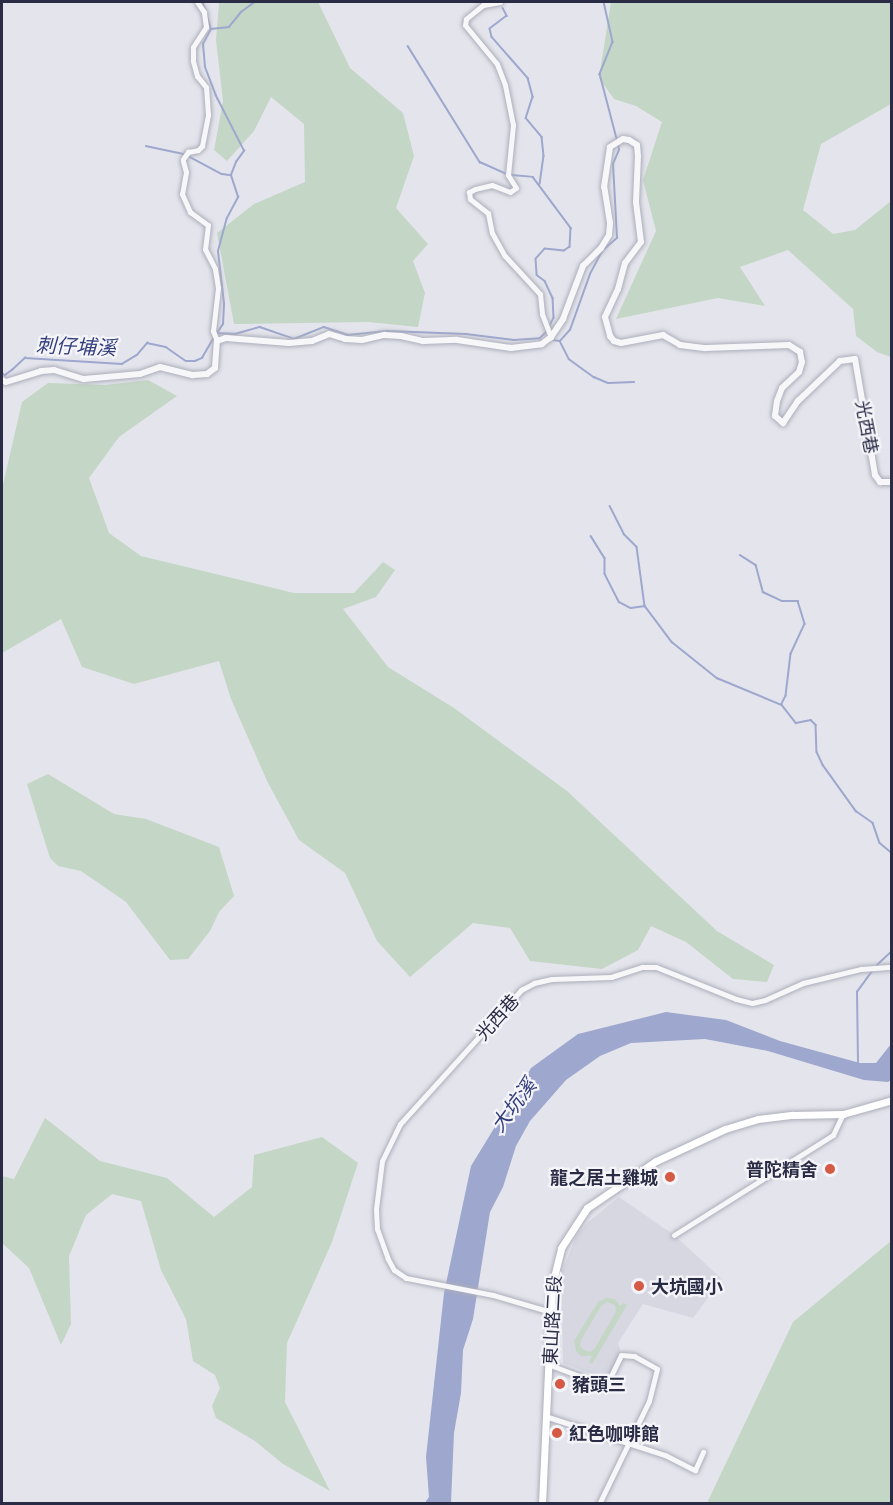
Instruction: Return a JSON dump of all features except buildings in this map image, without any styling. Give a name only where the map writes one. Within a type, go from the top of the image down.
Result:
[{"type":"main road","name":"東山路二段","points":[[542,1503],[548,1417],[553,1275],[561,1248],[587,1208],[617,1186],[679,1149],[725,1129],[758,1119],[793,1115],[843,1114],[891,1100]]},
{"type":"street","points":[[2,381],[6,382],[41,371],[54,370],[84,379],[140,374],[160,367],[193,375],[207,374],[215,368],[217,341],[213,332],[218,288],[215,269],[205,249],[208,225],[190,212],[182,194],[186,172],[183,160],[188,152],[198,150],[202,146],[208,115],[206,87],[197,76],[193,61],[193,47],[206,27],[204,12],[197,2]]},
{"type":"street","points":[[217,341],[226,338],[288,343],[312,341],[329,334],[354,339],[384,335],[423,341],[457,340],[511,348],[542,344],[551,337],[542,314],[540,294],[505,256],[492,233],[488,213],[470,199],[469,192],[475,189],[492,185],[510,192],[516,188],[508,175],[513,125],[505,85],[497,64],[465,25],[466,19],[483,5],[500,2]]},
{"type":"street","name":"光西巷","points":[[551,337],[563,320],[583,266],[601,248],[609,235],[610,223],[604,176],[610,147],[623,139],[637,145],[636,202],[641,242],[625,263],[618,290],[605,317],[605,327],[615,341],[621,343],[663,335],[680,345],[689,346],[789,345],[800,351],[802,362],[798,372],[782,388],[777,401],[775,416],[783,423],[798,401],[840,361],[855,359],[875,475],[880,482],[891,482]]},
{"type":"street","name":"光西巷","points":[[551,1312],[493,1295],[406,1278],[394,1270],[383,1251],[377,1229],[376,1209],[382,1161],[400,1124],[521,990],[534,983],[552,979],[611,977],[642,967],[656,967],[736,999],[752,1003],[765,1000],[803,983],[861,969],[891,967]]},
{"type":"street","points":[[674,1235],[833,1135],[843,1114]]},
{"type":"street","points":[[550,1365],[606,1386],[621,1355],[634,1356],[657,1369],[649,1401],[599,1503]]},
{"type":"street","points":[[548,1417],[665,1455],[695,1470],[702,1452]]},
{"type":"shaded area","name":"大坑國小","points":[[619,1197],[674,1235],[722,1279],[693,1318],[643,1304],[618,1343],[622,1355],[610,1381],[563,1363],[561,1274],[576,1237],[587,1223]]},
{"type":"green space","points":[[318,2],[350,68],[403,113],[414,156],[396,208],[428,244],[413,261],[425,293],[418,327],[368,322],[234,324],[217,233],[254,204],[305,182],[304,124],[271,97],[254,131],[227,161],[214,150],[223,101],[216,40],[219,3]]},
{"type":"green space","points":[[611,2],[891,2],[891,104],[821,144],[803,210],[833,234],[855,230],[891,201],[891,357],[877,352],[856,336],[853,309],[788,250],[740,267],[765,306],[718,298],[616,319],[656,231],[643,180],[662,122],[636,106],[614,99],[599,78]]},
{"type":"green space","points":[[148,380],[177,396],[119,437],[89,478],[109,533],[141,556],[294,593],[354,593],[383,562],[395,570],[376,597],[343,609],[388,667],[454,708],[567,791],[717,931],[774,965],[767,982],[733,979],[686,942],[651,926],[638,950],[602,969],[530,961],[510,928],[473,923],[410,977],[377,941],[345,873],[299,840],[268,783],[231,699],[219,661],[134,684],[82,667],[61,619],[2,653],[2,489],[22,402],[48,383],[105,385]]},
{"type":"green space","points":[[48,774],[114,814],[146,819],[219,847],[234,896],[219,912],[210,931],[188,959],[170,960],[126,902],[81,871],[58,866],[50,858],[27,784]]},
{"type":"green space","points":[[45,1118],[100,1161],[167,1178],[214,1217],[252,1187],[254,1155],[322,1137],[358,1163],[332,1242],[287,1343],[285,1402],[330,1491],[283,1464],[255,1441],[216,1418],[212,1406],[220,1388],[215,1375],[193,1361],[186,1319],[161,1270],[141,1201],[112,1194],[86,1215],[69,1256],[71,1324],[61,1345],[29,1268],[2,1243],[2,1176],[14,1179]]},
{"type":"green space","points":[[891,1241],[891,1503],[707,1503],[793,1322]]},
{"type":"green space","points":[[606,1298],[615,1299],[620,1306],[623,1303],[627,1305],[592,1364],[589,1362],[592,1356],[581,1356],[576,1351],[574,1341],[598,1302]],"holes":[[[607,1302],[615,1305],[616,1312],[595,1348],[590,1352],[584,1350],[580,1346],[581,1340],[601,1306]]]},
{"type":"water","name":"大坑溪","points":[[666,1012],[726,1020],[780,1041],[860,1063],[876,1063],[891,1044],[891,1080],[888,1082],[864,1080],[768,1051],[705,1039],[631,1043],[600,1056],[566,1080],[530,1121],[516,1146],[503,1187],[490,1212],[473,1319],[463,1350],[461,1393],[454,1433],[451,1503],[424,1504],[429,1497],[426,1457],[444,1293],[471,1166],[531,1068],[578,1034]]},
{"type":"waterway","points":[[203,2],[211,29]]},
{"type":"waterway","name":"刺仔埔溪","points":[[217,333],[223,324],[224,304],[218,251],[227,218],[238,197],[231,175],[244,151],[216,96],[205,67],[203,44],[211,29],[229,27],[241,12],[255,2]]},
{"type":"waterway","points":[[604,2],[613,42],[600,74],[617,139]]},
{"type":"waterway","points":[[503,8],[507,16],[490,29],[492,37],[528,78],[533,97],[526,118],[542,137],[544,156],[540,184]]},
{"type":"waterway","points":[[408,46],[480,162],[507,174]]},
{"type":"waterway","points":[[553,340],[560,341],[570,330],[590,274],[602,251],[617,238],[613,164],[619,150],[618,144]]},
{"type":"waterway","points":[[146,146],[183,154]]},
{"type":"waterway","points":[[188,156],[222,174],[229,175]]},
{"type":"waterway","points":[[512,175],[533,177],[571,228],[570,247],[564,251],[545,249],[536,259],[537,275],[545,281],[553,298],[554,318],[550,326]]},
{"type":"waterway","points":[[217,333],[235,334],[260,327],[294,339],[324,327],[348,335],[387,331],[466,334],[514,340],[540,338],[546,332]]},
{"type":"waterway","name":"刺仔埔溪","points":[[2,373],[5,375],[25,358],[122,364],[137,355],[147,343],[166,347],[186,361],[195,361],[202,358],[213,339]]},
{"type":"waterway","points":[[560,341],[569,359],[594,377],[608,383],[634,382]]},
{"type":"waterway","points":[[2,396],[2,406]]},
{"type":"waterway","points":[[610,506],[624,534],[637,547],[645,606],[672,642],[717,678],[782,705],[796,723],[811,720],[816,725],[817,752],[823,765],[856,811],[873,823],[880,843],[892,853]]},
{"type":"waterway","points":[[591,536],[605,558],[605,574],[619,602],[631,608],[645,606]]},
{"type":"waterway","points":[[740,555],[756,565],[763,592],[782,601],[798,601],[805,624],[791,654],[786,696],[782,704]]},
{"type":"waterway","points":[[877,965],[892,951]]},
{"type":"waterway","points":[[858,1063],[857,992],[872,971]]},
{"type":"place","name":"普陀精舍","points":[[830,1169]]},
{"type":"place","name":"龍之居土雞城","points":[[670,1177]]},
{"type":"place","name":"大坑國小","points":[[639,1286]]},
{"type":"place","name":"豬頭三","points":[[560,1384]]},
{"type":"place","name":"紅色咖啡館","points":[[557,1433]]}]
